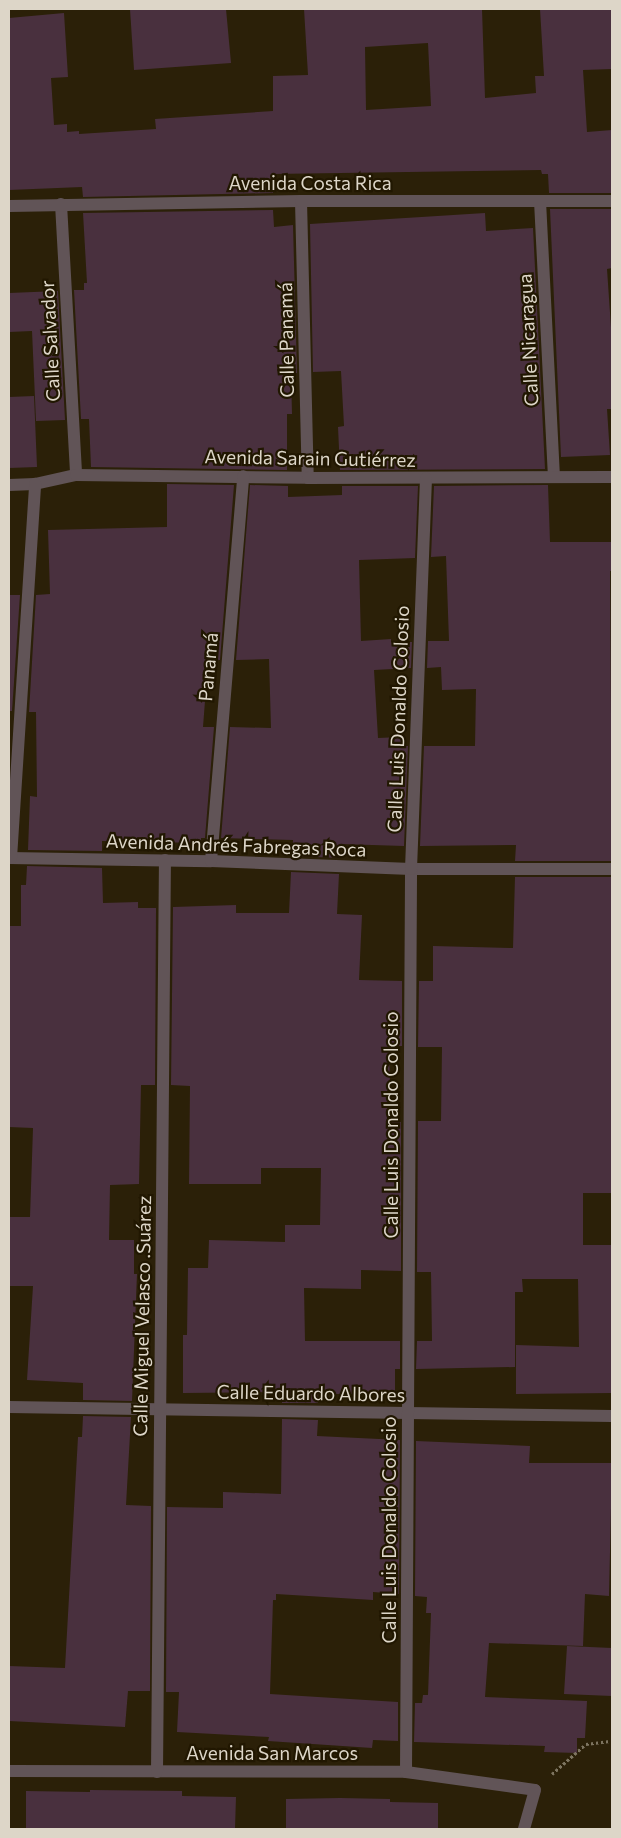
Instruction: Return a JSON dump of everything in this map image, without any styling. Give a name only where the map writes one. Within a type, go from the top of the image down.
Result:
[{"type":"street","name":"Avenida Costa Rica","points":[[9,206],[302,201],[612,201]]},
{"type":"street","name":"Calle Panamá","points":[[302,201],[308,478]]},
{"type":"street","name":"Calle Nicaragua","points":[[540,201],[554,477]]},
{"type":"street","name":"Calle Salvador","points":[[61,204],[76,475]]},
{"type":"street","name":"Avenida Sarain Gutiérrez","points":[[9,485],[35,484],[76,475],[308,478],[612,477]]},
{"type":"street","name":"Panamá","points":[[211,861],[242,476]]},
{"type":"street","name":"Calle Luis Donaldo Colosio","points":[[406,1772],[411,869],[426,478]]},
{"type":"street","points":[[10,858],[35,484]]},
{"type":"street","name":"Avenida Andrés Fabregas Roca","points":[[10,858],[211,861],[411,869],[612,869]]},
{"type":"street","name":"Calle Miguel Velasco .Suárez","points":[[157,1772],[165,860]]},
{"type":"street","name":"Calle Eduardo Albores","points":[[9,1407],[612,1416]]},
{"type":"street","name":"Avenida San Marcos","points":[[9,1771],[406,1772],[535,1790]]},
{"type":"street","points":[[524,1829],[535,1790]]},
{"type":"path","points":[[535,1790],[586,1744],[612,1741]]},
{"type":"building","points":[[130,9],[226,9],[231,63],[134,70]]},
{"type":"building","points":[[304,9],[482,9],[485,98],[536,93],[535,76],[544,76],[540,9],[612,9],[612,69],[583,70],[587,132],[612,130],[612,193],[549,193],[548,174],[542,174],[541,170],[272,174],[273,193],[83,197],[82,187],[9,190],[9,18],[64,13],[68,77],[51,78],[54,125],[67,124],[67,132],[79,131],[79,134],[156,129],[155,119],[273,111],[273,76],[308,75]],"holes":[[[428,43],[431,106],[366,110],[365,47]]]},
{"type":"building","points":[[550,209],[612,209],[612,268],[607,269],[612,342],[612,409],[607,409],[610,455],[561,457]]},
{"type":"building","points":[[273,210],[274,227],[293,225],[297,373],[291,374],[292,414],[287,414],[287,470],[91,467],[89,419],[81,419],[74,290],[84,290],[84,283],[87,283],[83,213]]},
{"type":"building","points":[[485,213],[486,231],[533,228],[545,469],[340,470],[338,427],[344,426],[341,371],[313,372],[310,224]]},
{"type":"building","points":[[58,291],[65,420],[36,421],[32,331],[9,332],[9,293]]},
{"type":"building","points":[[34,396],[37,467],[9,468],[9,397]]},
{"type":"building","points":[[167,484],[234,485],[220,660],[210,661],[210,675],[207,675],[203,727],[214,727],[205,838],[201,838],[201,843],[102,841],[102,851],[28,850],[30,796],[37,797],[36,712],[29,712],[36,595],[50,594],[48,530],[167,527]]},
{"type":"building","points":[[250,485],[288,486],[288,497],[342,495],[342,486],[418,486],[415,558],[359,560],[361,641],[391,639],[391,642],[412,642],[411,668],[374,670],[378,738],[401,737],[401,746],[408,746],[404,846],[340,844],[340,858],[292,856],[293,840],[221,838],[230,727],[271,728],[269,659],[236,660]]},
{"type":"building","points":[[548,485],[550,542],[612,542],[612,571],[610,571],[612,861],[515,861],[516,845],[420,846],[424,746],[475,746],[476,689],[442,690],[441,667],[427,668],[428,641],[449,641],[446,556],[431,557],[434,486]]},
{"type":"building","points":[[9,595],[20,595],[12,711],[9,711]]},
{"type":"building","points":[[27,866],[102,868],[103,903],[138,902],[138,908],[156,908],[155,1085],[141,1085],[139,1184],[110,1185],[109,1240],[134,1240],[134,1274],[137,1274],[132,1401],[83,1400],[83,1383],[27,1380],[33,1286],[9,1286],[9,1217],[30,1217],[33,1128],[9,1127],[9,926],[21,926],[21,885],[26,885]]},
{"type":"building","points":[[291,872],[339,874],[337,914],[362,915],[359,980],[402,981],[402,1046],[389,1046],[391,1122],[401,1122],[401,1271],[361,1270],[361,1289],[304,1288],[305,1341],[400,1341],[400,1369],[395,1369],[395,1394],[318,1394],[318,1403],[282,1403],[282,1392],[183,1393],[183,1335],[187,1335],[188,1268],[208,1268],[209,1240],[285,1242],[285,1225],[320,1225],[321,1168],[261,1168],[261,1184],[189,1184],[190,1086],[171,1085],[173,907],[236,905],[236,913],[289,913]]},
{"type":"building","points":[[515,877],[612,877],[612,1193],[583,1193],[583,1245],[612,1245],[612,1393],[516,1394],[516,1345],[579,1347],[578,1279],[522,1279],[523,1292],[515,1292],[515,1367],[416,1369],[417,1341],[432,1341],[431,1272],[417,1272],[418,1121],[441,1121],[442,1047],[418,1047],[419,981],[433,981],[433,946],[513,948]]},
{"type":"building","points":[[83,1416],[131,1417],[126,1505],[151,1506],[150,1691],[128,1691],[125,1727],[9,1721],[9,1666],[65,1668],[78,1437],[82,1437]]},
{"type":"building","points":[[282,1419],[318,1420],[317,1436],[400,1440],[399,1594],[373,1592],[373,1600],[276,1594],[276,1600],[273,1600],[270,1694],[398,1702],[398,1741],[373,1740],[372,1748],[268,1741],[269,1737],[177,1732],[179,1692],[166,1692],[167,1507],[223,1508],[223,1492],[281,1494]]},
{"type":"building","points":[[416,1441],[530,1446],[529,1463],[612,1463],[609,1596],[585,1594],[583,1646],[489,1643],[485,1697],[587,1701],[585,1738],[577,1738],[577,1753],[544,1752],[545,1746],[414,1742],[415,1703],[422,1703],[423,1695],[428,1695],[431,1613],[426,1613],[427,1597],[415,1596]]},
{"type":"building","points":[[567,1646],[612,1648],[612,1696],[564,1694]]},
{"type":"building","points":[[90,1790],[182,1791],[182,1796],[236,1797],[235,1829],[26,1829],[26,1791],[90,1792]]},
{"type":"building","points":[[286,1799],[390,1799],[390,1802],[438,1803],[438,1829],[286,1829]]}]
